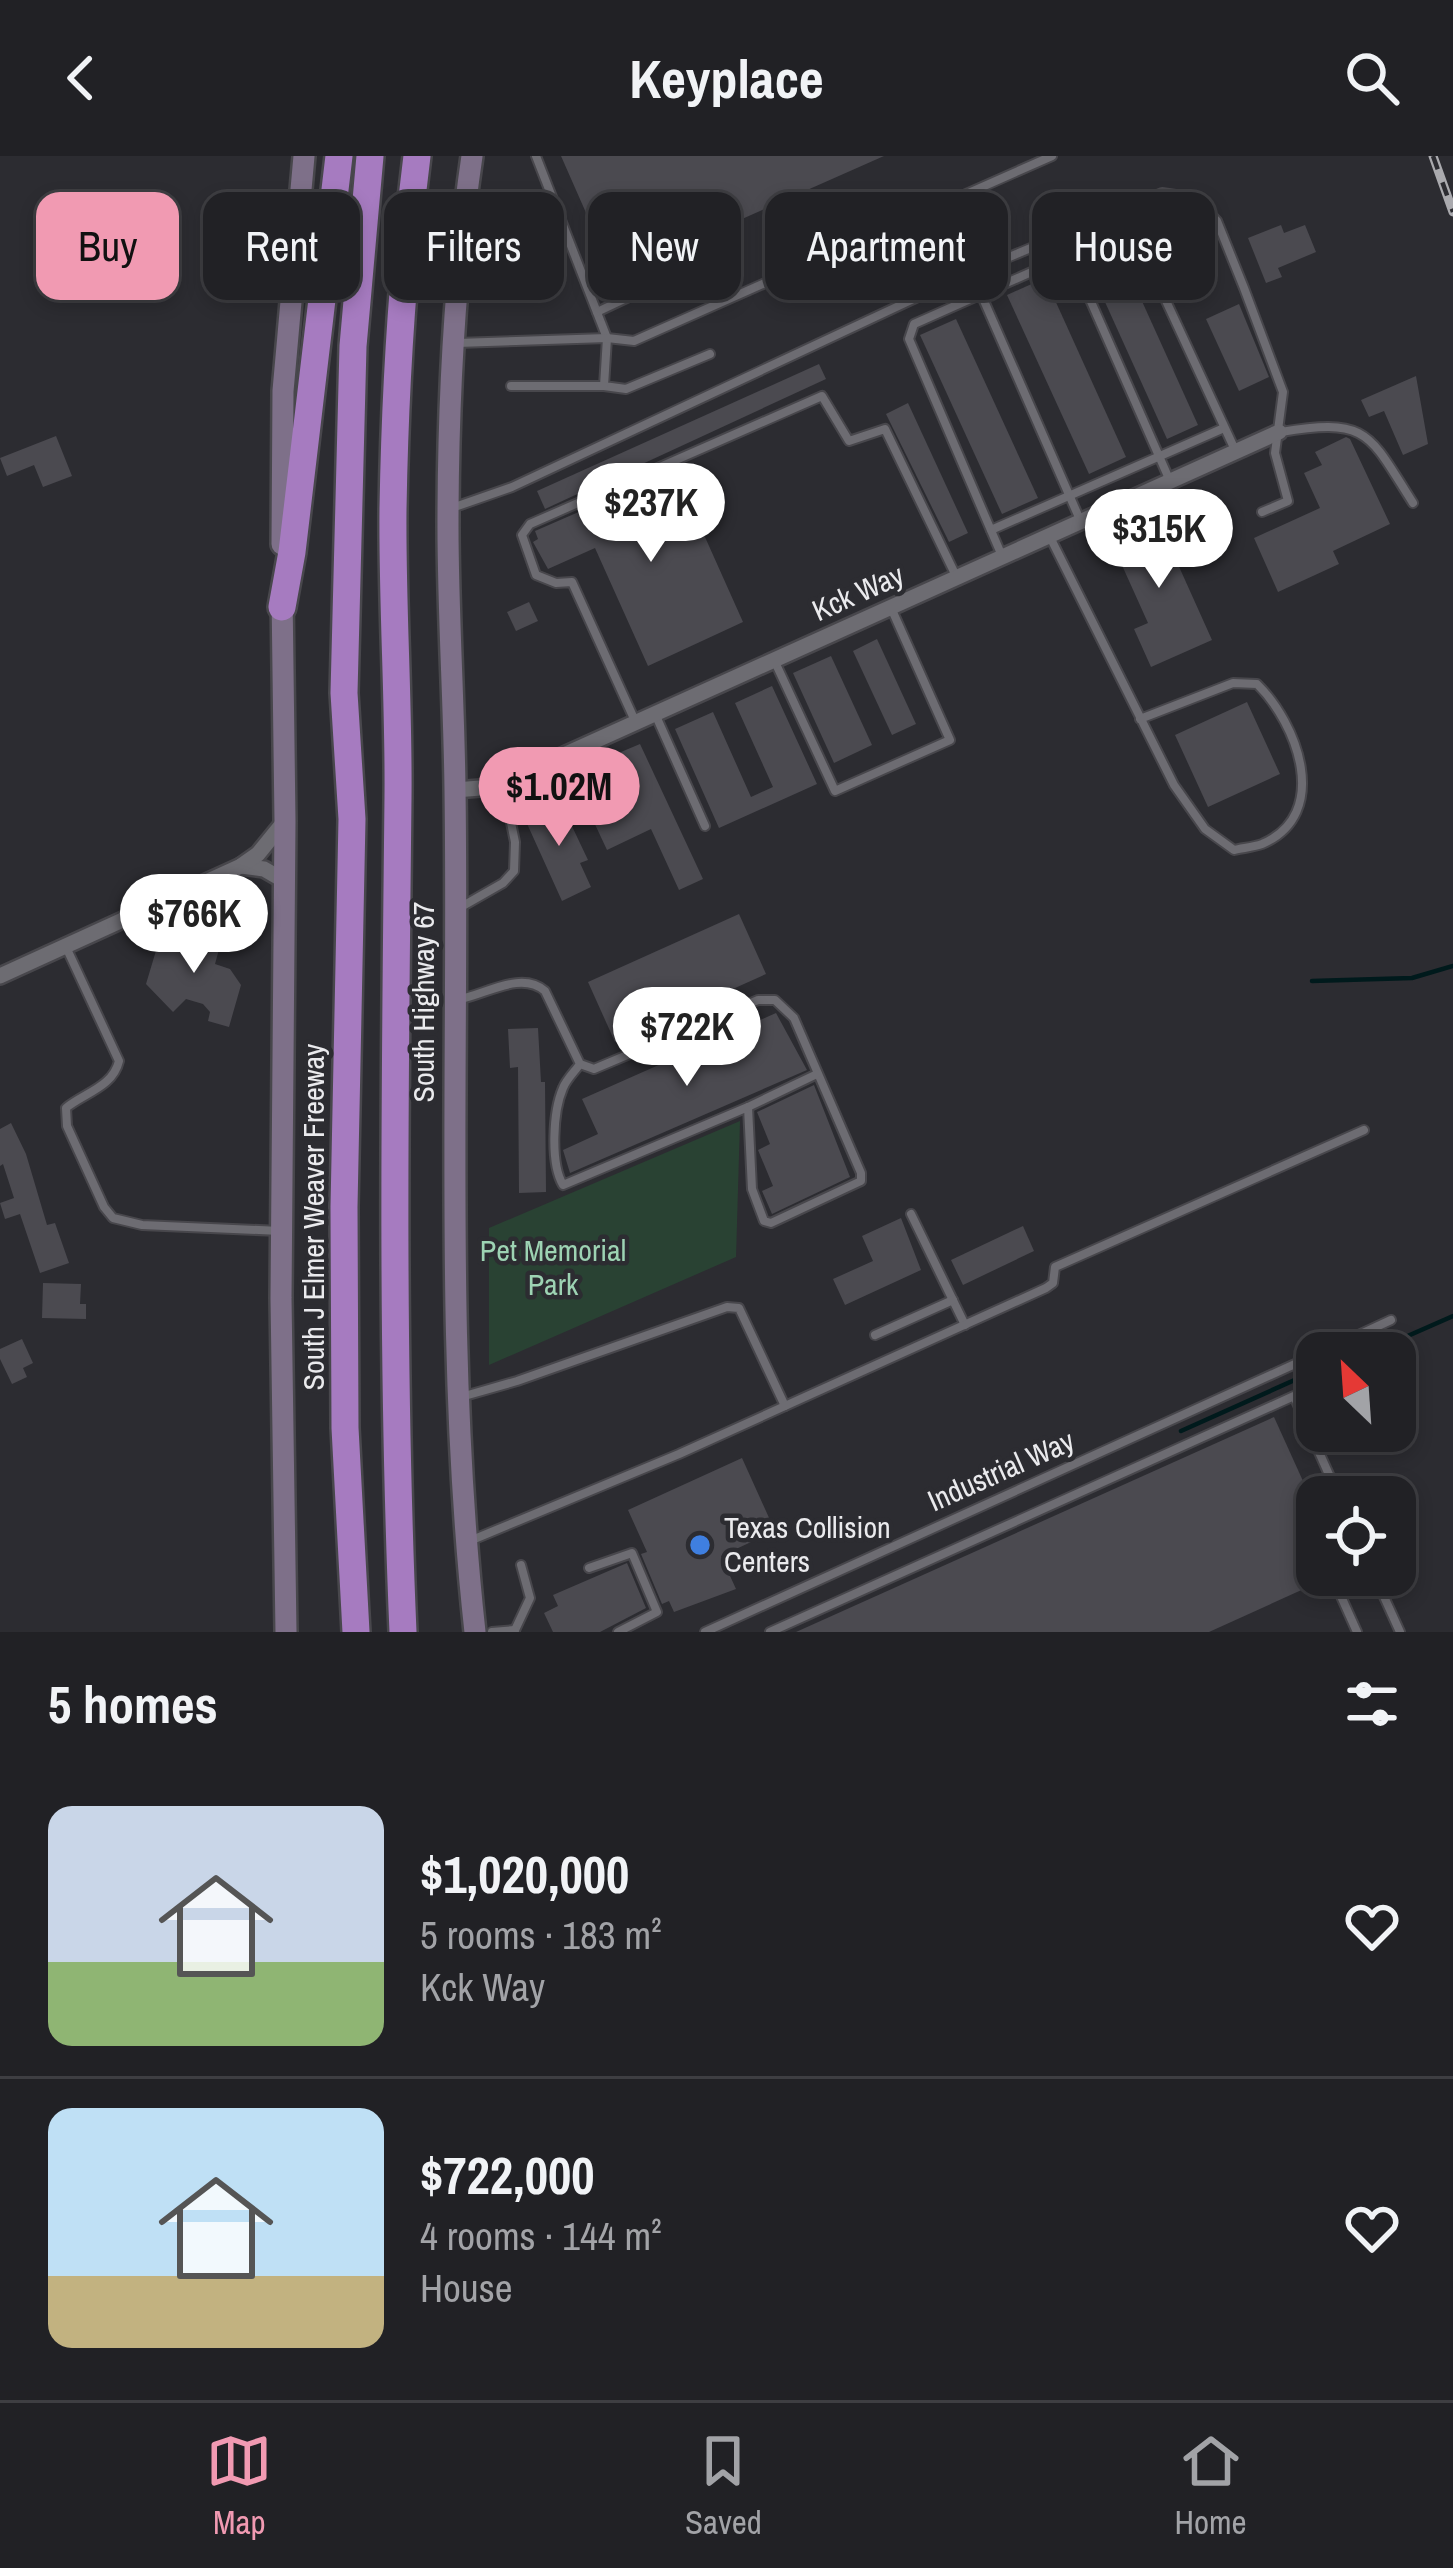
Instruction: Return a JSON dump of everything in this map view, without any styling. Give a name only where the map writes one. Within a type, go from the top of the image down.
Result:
[{"type":"highway","points":[[282,607],[339,156]]},
{"type":"highway","name":"South J Elmer Weaver Freeway","points":[[356,1632],[345,1428],[352,819],[344,693],[353,346],[370,156]]},
{"type":"highway","points":[[403,1632],[394,1383],[392,1147],[398,798],[393,511],[406,241],[416,156]]},
{"type":"main road","points":[[286,1632],[281,1231],[283,391],[304,156]]},
{"type":"main road","name":"South Highway 67","points":[[472,156],[453,344],[448,510],[455,790],[457,1398],[475,1632]]},
{"type":"street","name":"Kck Way","points":[[455,790],[502,783],[1280,432]]},
{"type":"street","points":[[0,976],[241,866],[258,854],[285,821]]},
{"type":"street","points":[[241,866],[264,869],[284,880]]},
{"type":"lane","points":[[536,156],[607,338],[604,386]]},
{"type":"lane","points":[[453,344],[634,341],[1052,156]]},
{"type":"lane","points":[[448,510],[512,487],[952,280],[1162,193],[1196,198],[1216,221],[1283,392],[1275,453],[1288,501],[1262,512]]},
{"type":"lane","points":[[597,312],[622,300]]},
{"type":"lane","points":[[968,300],[914,324],[909,339],[1003,557]]},
{"type":"lane","points":[[984,300],[1081,522]]},
{"type":"lane","points":[[1090,300],[1170,482]]},
{"type":"lane","points":[[1166,300],[1236,452]]},
{"type":"lane","points":[[511,386],[626,389],[710,354]]},
{"type":"lane","points":[[636,723],[572,582],[556,583],[536,575],[522,535],[530,524],[822,395],[849,441],[884,429],[957,578]]},
{"type":"lane","points":[[1280,432],[1335,427],[1364,432],[1412,503]]},
{"type":"lane","points":[[991,530],[1225,428]]},
{"type":"lane","points":[[1050,536],[1140,719],[1174,785],[1205,829],[1234,850],[1264,844],[1289,822],[1305,790],[1297,750],[1277,703],[1257,684],[1233,683],[1140,719]]},
{"type":"lane","points":[[775,660],[835,791],[950,740],[891,608]]},
{"type":"lane","points":[[655,714],[705,826]]},
{"type":"lane","points":[[455,911],[503,883],[514,871],[515,842],[502,783]]},
{"type":"lane","points":[[65,946],[119,1061],[106,1084],[66,1108],[68,1126],[104,1207],[113,1218],[142,1225],[281,1231]]},
{"type":"lane","points":[[454,1001],[518,982],[537,984],[545,991],[580,1064],[594,1069],[758,1000],[775,1000],[794,1018],[861,1181],[771,1223],[760,1216],[752,1189],[748,1107]]},
{"type":"lane","points":[[580,1064],[562,1088],[554,1144],[562,1185],[818,1073]]},
{"type":"lane","points":[[465,1543],[1046,1288],[1053,1283],[1054,1267],[1364,1130]]},
{"type":"lane","points":[[911,1214],[964,1324]]},
{"type":"lane","points":[[875,1335],[952,1300]]},
{"type":"lane","points":[[457,1398],[727,1307],[739,1308],[785,1406]]},
{"type":"lane","name":"Industrial Way","points":[[1367,1332],[1391,1321]]},
{"type":"lane","name":"Industrial Way","points":[[705,1632],[1296,1364]]},
{"type":"lane","points":[[770,1632],[1294,1396],[1330,1476]]},
{"type":"lane","points":[[589,1568],[632,1553],[657,1612],[618,1632]]},
{"type":"lane","points":[[492,1632],[517,1631],[530,1598],[521,1565]]},
{"type":"lane","points":[[1341,1596],[1357,1632]]},
{"type":"lane","points":[[1384,1596],[1400,1632]]},
{"type":"green space","name":"Pet Memorial Park","points":[[740,1121],[736,1257],[489,1365],[489,1228]]},
{"type":"building","points":[[561,156],[884,156],[803,192],[765,192],[765,209],[741,219],[741,192],[588,192],[588,217]]},
{"type":"building","points":[[1281,225],[1284,233],[1305,225],[1316,252],[1278,268],[1282,277],[1266,283],[1248,238]]},
{"type":"building","points":[[1032,284],[1032,300],[1055,300],[1126,457],[1089,474],[1008,295]]},
{"type":"building","points":[[1104,300],[1141,300],[1198,425],[1167,439]]},
{"type":"building","points":[[1239,304],[1269,377],[1239,391],[1206,319]]},
{"type":"building","points":[[956,319],[1038,498],[1002,514],[920,335]]},
{"type":"building","points":[[819,364],[826,379],[545,509],[537,491]]},
{"type":"building","points":[[1416,376],[1428,444],[1403,455],[1384,411],[1369,417],[1361,400]]},
{"type":"building","points":[[908,403],[968,533],[949,542],[886,414]]},
{"type":"building","points":[[56,436],[72,476],[43,487],[34,465],[7,476],[0,458]]},
{"type":"building","points":[[1346,437],[1390,524],[1333,551],[1339,564],[1278,592],[1254,538],[1320,508],[1304,473],[1322,465],[1315,452]]},
{"type":"building","points":[[675,470],[743,622],[648,666],[595,548],[548,569],[533,542],[538,539],[535,531]]},
{"type":"building","points":[[1154,511],[1212,640],[1151,667],[1134,629],[1148,623],[1107,532]]},
{"type":"building","points":[[529,602],[538,621],[516,631],[507,612]]},
{"type":"building","points":[[877,639],[916,724],[892,735],[853,651]]},
{"type":"building","points":[[831,656],[872,745],[834,763],[793,673]]},
{"type":"building","points":[[772,686],[817,784],[719,828],[675,729],[713,712],[751,797],[773,787],[735,703]]},
{"type":"building","points":[[1247,702],[1280,774],[1208,807],[1175,735]]},
{"type":"building","points":[[640,744],[703,879],[679,890],[651,829],[607,850],[571,773]]},
{"type":"building","points":[[560,801],[588,860],[580,863],[591,887],[562,901],[524,817]]},
{"type":"building","points":[[739,914],[766,974],[615,1042],[588,982]]},
{"type":"building","points":[[182,931],[221,942],[215,964],[230,969],[241,985],[229,1027],[208,1021],[210,1012],[203,1004],[186,999],[173,1012],[146,984],[158,944],[169,933],[177,936]]},
{"type":"building","points":[[776,1013],[807,1070],[570,1173],[563,1150],[598,1134],[582,1099]]},
{"type":"building","points":[[538,1028],[541,1082],[545,1082],[546,1192],[519,1193],[518,1067],[510,1068],[508,1029]]},
{"type":"building","points":[[814,1085],[850,1177],[772,1214],[762,1191],[773,1186],[758,1150],[770,1144],[757,1112]]},
{"type":"building","points":[[11,1123],[26,1154],[47,1225],[55,1223],[69,1263],[40,1273],[20,1214],[5,1219],[0,1203],[14,1198],[3,1164],[0,1166],[0,1129]]},
{"type":"building","points":[[901,1218],[921,1270],[845,1305],[833,1279],[873,1261],[862,1236]]},
{"type":"building","points":[[1023,1226],[1034,1251],[963,1285],[951,1260]]},
{"type":"building","points":[[43,1283],[81,1284],[80,1304],[86,1304],[86,1319],[42,1318]]},
{"type":"building","points":[[22,1339],[33,1363],[23,1368],[27,1377],[12,1384],[0,1349]]},
{"type":"building","points":[[1274,1417],[1301,1476],[1296,1476],[1296,1593],[1209,1632],[796,1632]]},
{"type":"building","points":[[742,1458],[775,1531],[721,1556],[736,1589],[674,1612],[669,1601],[662,1604],[628,1510]]},
{"type":"building","points":[[627,1563],[646,1608],[600,1632],[553,1632],[544,1613],[558,1606],[553,1595]]},
{"type":"waterway","points":[[1312,981],[1412,978],[1453,966]]},
{"type":"waterway","points":[[1416,1332],[1453,1316]]},
{"type":"waterway","points":[[1181,1431],[1296,1379]]},
{"type":"railway","points":[[1433,156],[1453,212]]},
{"type":"place","name":"Texas Collision Centers","points":[[700,1545]]}]
